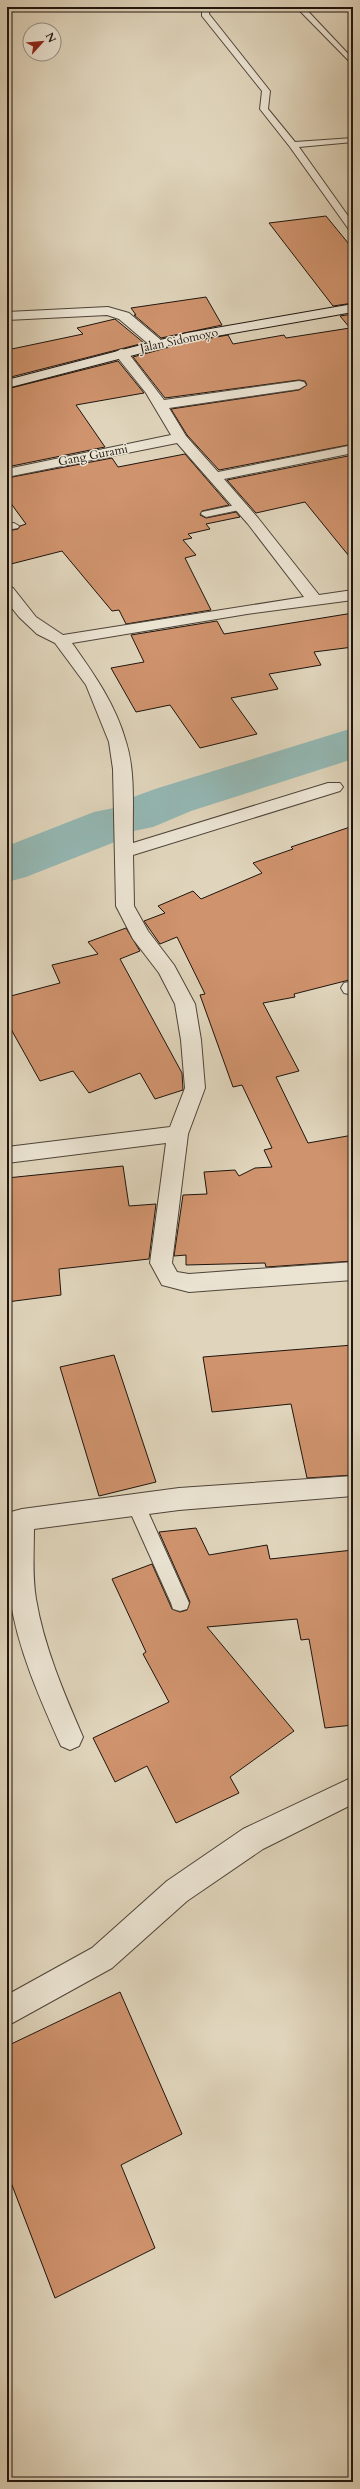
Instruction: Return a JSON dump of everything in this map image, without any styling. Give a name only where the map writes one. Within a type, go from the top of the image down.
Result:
[{"type":"street","name":"Jalan Sidomoyo","points":[[7,384],[157,344],[353,308]]},
{"type":"street","points":[[7,316],[108,311],[124,316],[157,344]]},
{"type":"street","points":[[121,353],[160,405],[180,438],[240,507],[315,600]]},
{"type":"street","points":[[160,405],[299,385]]},
{"type":"street","name":"Gang Gurami","points":[[7,473],[180,438]]},
{"type":"street","points":[[213,477],[353,449]]},
{"type":"street","points":[[7,591],[35,626],[43,633],[61,640],[353,595]]},
{"type":"street","points":[[61,640],[94,685],[118,742],[122,769],[125,906],[140,934],[167,970],[185,1004],[195,1088],[178,1134],[160,1263],[170,1279],[189,1284],[353,1272]]},
{"type":"street","points":[[123,852],[334,787]]},
{"type":"street","points":[[7,1154],[178,1134]]},
{"type":"street","points":[[70,1737],[53,1698],[27,1618],[15,1522],[179,1499],[353,1486]]},
{"type":"street","points":[[7,2011],[102,1958],[177,1891],[253,1839],[353,1790]]},
{"type":"lane","points":[[206,7],[205,14],[266,90],[264,109],[353,229]]},
{"type":"lane","points":[[300,7],[353,63]]},
{"type":"lane","points":[[292,146],[353,140]]},
{"type":"lane","points":[[206,514],[240,507]]},
{"type":"lane","points":[[136,1505],[180,1603]]},
{"type":"building","points":[[326,216],[353,249],[353,303],[333,306],[269,223]]},
{"type":"building","points":[[206,297],[222,325],[161,338],[134,315],[136,315],[131,308]]},
{"type":"building","points":[[353,314],[353,444],[219,470],[187,435],[171,409],[299,390],[307,385],[305,381],[299,380],[165,398],[133,357],[188,342],[228,335],[233,344],[284,335],[286,338],[350,328],[340,316]]},
{"type":"building","points":[[115,319],[144,343],[7,378],[7,350],[83,334],[77,328]]},
{"type":"building","points":[[118,361],[144,393],[76,405],[105,447],[7,467],[7,389]]},
{"type":"building","points":[[185,454],[229,505],[202,511],[200,515],[206,518],[236,512],[240,517],[206,524],[210,529],[188,534],[192,538],[183,540],[196,555],[185,558],[211,610],[126,624],[119,610],[112,611],[62,551],[7,565],[7,531],[18,529],[20,526],[26,524],[7,498],[7,478],[112,458],[118,467]]},
{"type":"building","points":[[353,455],[353,561],[305,502],[256,513],[227,480]]},
{"type":"building","points":[[353,613],[353,647],[314,652],[321,665],[269,674],[278,689],[231,698],[257,734],[200,748],[170,705],[136,712],[111,668],[144,662],[131,635],[217,621],[224,634]]},
{"type":"building","points":[[353,826],[353,979],[294,994],[295,997],[263,1003],[299,1071],[276,1077],[308,1143],[353,1135],[353,1261],[266,1267],[265,1263],[186,1265],[186,1255],[174,1256],[183,1195],[207,1194],[204,1172],[235,1170],[239,1176],[255,1168],[272,1167],[264,1150],[272,1148],[242,1085],[233,1087],[200,995],[205,994],[177,937],[160,944],[144,921],[165,913],[158,906],[193,891],[201,899],[262,873],[253,863],[293,849],[291,847]]},
{"type":"building","points":[[126,928],[140,951],[120,959],[182,1073],[183,1090],[155,1099],[140,1073],[89,1093],[73,1071],[40,1081],[7,1022],[7,997],[60,983],[52,965],[98,954],[88,942]]},
{"type":"building","points":[[123,1166],[129,1206],[156,1204],[149,1259],[59,1269],[61,1295],[7,1302],[7,1178]]},
{"type":"building","points":[[353,1345],[353,1475],[307,1478],[291,1404],[212,1412],[203,1357]]},
{"type":"building","points":[[114,1355],[156,1482],[99,1496],[60,1367]]},
{"type":"building","points":[[196,1528],[209,1555],[267,1545],[270,1559],[353,1550],[353,1725],[325,1728],[309,1639],[301,1640],[297,1619],[207,1627],[294,1731],[230,1777],[239,1793],[176,1823],[147,1766],[115,1782],[93,1738],[169,1702],[143,1654],[146,1652],[112,1579],[152,1564],[172,1609],[180,1612],[187,1610],[190,1602],[159,1532]]},
{"type":"building","points":[[120,1992],[182,2134],[121,2165],[155,2248],[55,2298],[7,2172],[7,2046]]},
{"type":"waterway","points":[[135,815],[173,800],[353,743]]},
{"type":"waterway","points":[[7,865],[112,824]]}]
